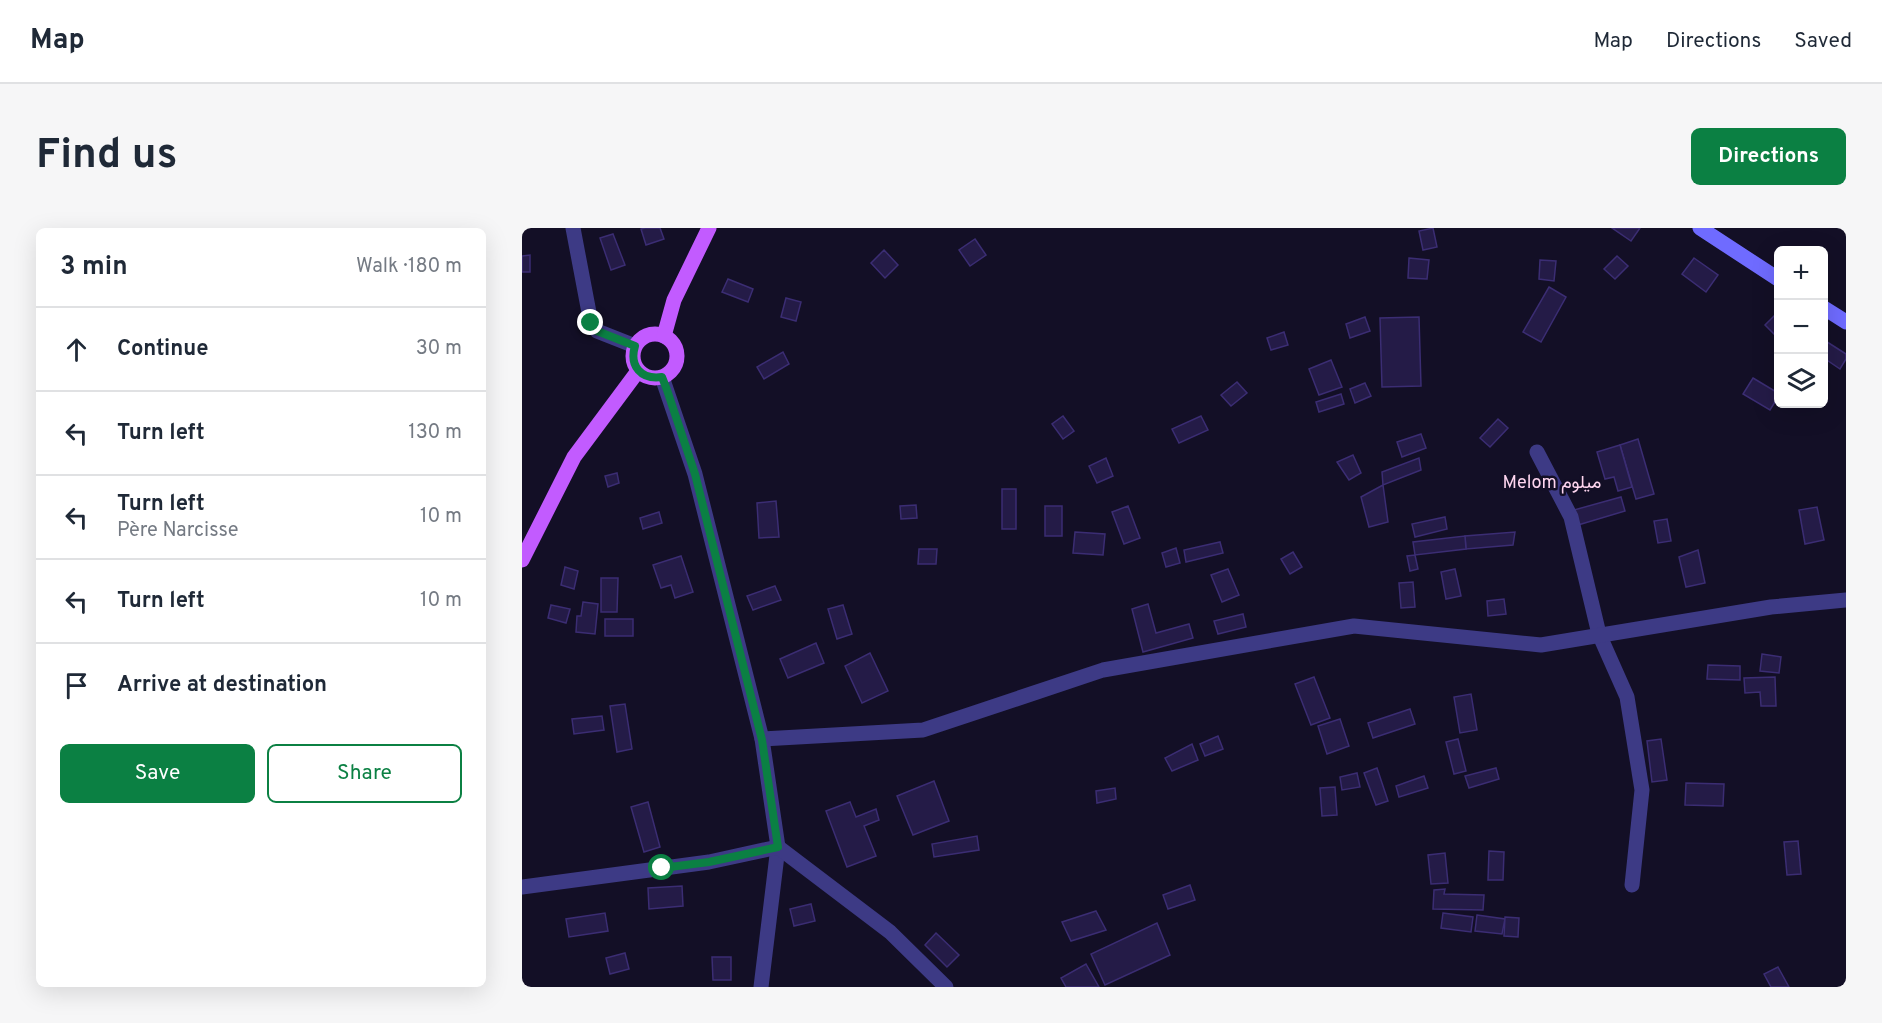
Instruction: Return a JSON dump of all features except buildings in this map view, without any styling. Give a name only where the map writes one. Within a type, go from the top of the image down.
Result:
[{"type":"main road","points":[[664,336],[674,300],[709,228]]},
{"type":"main road","points":[[1700,228],[1774,276]]},
{"type":"main road","points":[[1828,311],[1846,322]]},
{"type":"main road","points":[[648,335],[664,336],[671,341],[675,349],[677,357],[675,365],[662,377],[645,376],[638,371],[634,363],[632,355],[635,346],[648,335]]},
{"type":"main road","points":[[522,560],[574,457],[638,371]]},
{"type":"street","points":[[573,228],[591,323],[597,331],[635,346]]},
{"type":"street","points":[[662,377],[695,474],[762,740],[778,847],[761,987]]},
{"type":"street","points":[[1536,452],[1570,516],[1599,634],[1627,697],[1642,790],[1632,885]]},
{"type":"street","points":[[762,740],[923,730],[1103,670],[1354,626],[1541,645],[1772,607],[1846,600]]},
{"type":"street","points":[[522,887],[709,862],[778,847],[890,932],[946,987]]},
{"type":"district","name":"Melom ميلوم","points":[[1552,482]]},
{"type":"route","points":[[591,323],[597,331],[635,346],[632,355],[638,371],[653,378],[662,377],[667,390],[695,474],[762,740],[778,847],[709,862],[662,868]]}]
